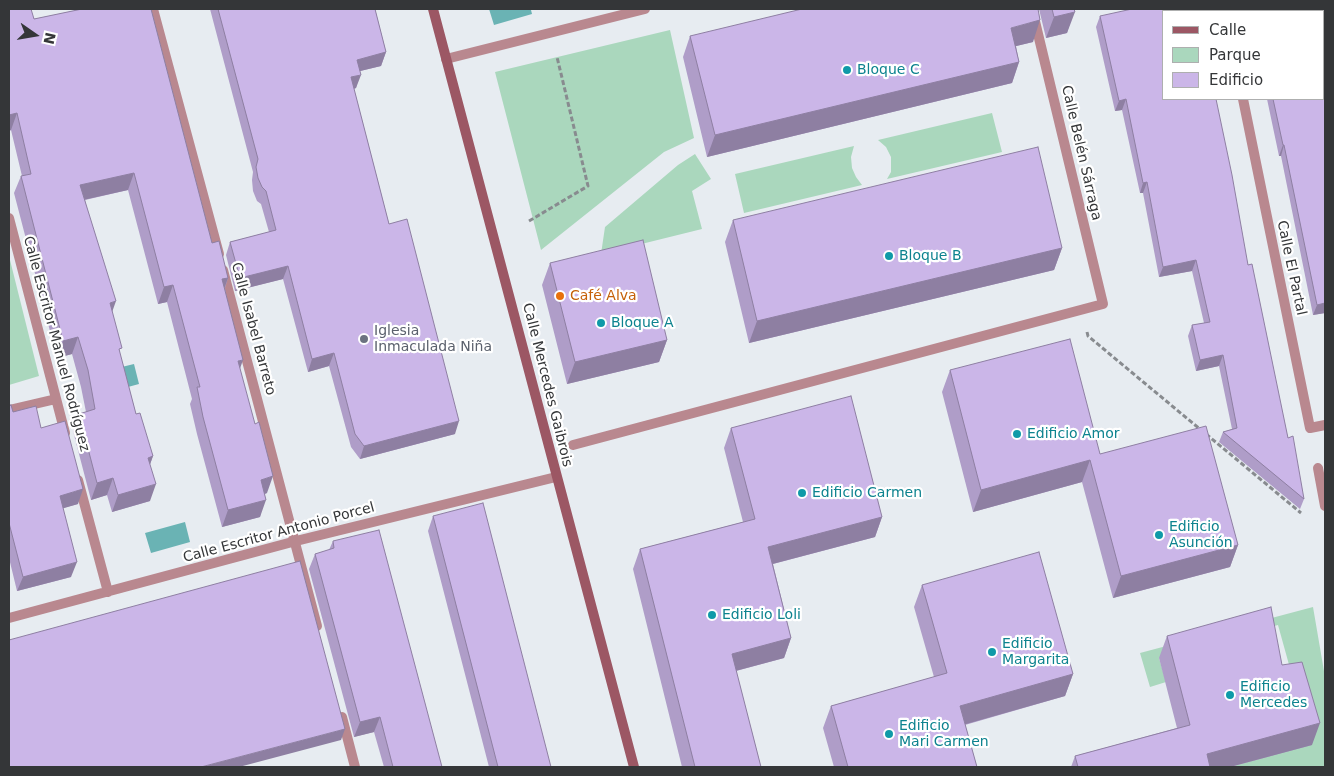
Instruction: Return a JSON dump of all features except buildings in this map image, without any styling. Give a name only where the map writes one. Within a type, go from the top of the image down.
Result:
[{"type":"street","name":"Calle Isabel Barreto","points":[[153,9],[319,632]]},
{"type":"street","name":"Calle Mercedes Gaibrois","points":[[433,9],[634,767]]},
{"type":"street","points":[[446,59],[645,9]]},
{"type":"street","name":"Calle Belén Sárraga","points":[[1032,9],[1103,304],[1082,310]]},
{"type":"street","name":"Calle El Partal","points":[[1243,100],[1310,428],[1325,425]]},
{"type":"street","name":"Calle Escritor Manuel Rodríguez","points":[[9,218],[69,446]]},
{"type":"street","points":[[573,445],[1082,310]]},
{"type":"street","points":[[9,410],[56,399]]},
{"type":"street","points":[[1318,468],[1325,506]]},
{"type":"street","points":[[76,474],[108,592]]},
{"type":"street","name":"Calle Escritor Antonio Porcel","points":[[9,618],[296,541],[556,477]]},
{"type":"street","points":[[339,708],[352,767]]},
{"type":"path","points":[[529,221],[588,186],[556,54]]},
{"type":"path","points":[[1082,310],[1088,336],[1307,518]]},
{"type":"green space","points":[[670,30],[694,138],[664,152],[541,250],[495,72]]},
{"type":"green space","points":[[992,113],[1002,152],[887,179],[891,172],[891,157],[886,147],[878,140]]},
{"type":"green space","points":[[854,146],[851,157],[852,168],[862,185],[744,213],[735,174]]},
{"type":"green space","points":[[695,154],[711,179],[692,191],[702,229],[601,254],[605,227],[678,165]]},
{"type":"green space","points":[[9,256],[39,376],[9,385]]},
{"type":"green space","points":[[1313,607],[1325,677],[1325,767],[1230,767],[1311,744],[1278,625],[1159,658],[1166,682],[1150,687],[1140,653]]},
{"type":"water","points":[[489,9],[534,9],[531,10],[532,14],[494,25]]},
{"type":"water","points":[[134,364],[139,384],[102,394],[97,373]]},
{"type":"water","points":[[185,522],[190,542],[151,553],[145,533]]},
{"type":"place","name":"Bloque C","points":[[847,70]]},
{"type":"place","name":"Bloque B","points":[[889,256]]},
{"type":"place","name":"Café Alva","points":[[560,296]]},
{"type":"place","name":"Bloque A","points":[[601,323]]},
{"type":"place","name":"Iglesia Inmaculada Niña","points":[[364,339]]},
{"type":"place","name":"Edificio Amor","points":[[1017,434]]},
{"type":"place","name":"Edificio Carmen","points":[[802,493]]},
{"type":"place","name":"Edificio Asunción","points":[[1159,535]]},
{"type":"place","name":"Edificio Loli","points":[[712,615]]},
{"type":"place","name":"Edificio Margarita","points":[[992,652]]},
{"type":"place","name":"Edificio Mercedes","points":[[1230,695]]},
{"type":"place","name":"Edificio Mari Carmen","points":[[889,734]]}]
